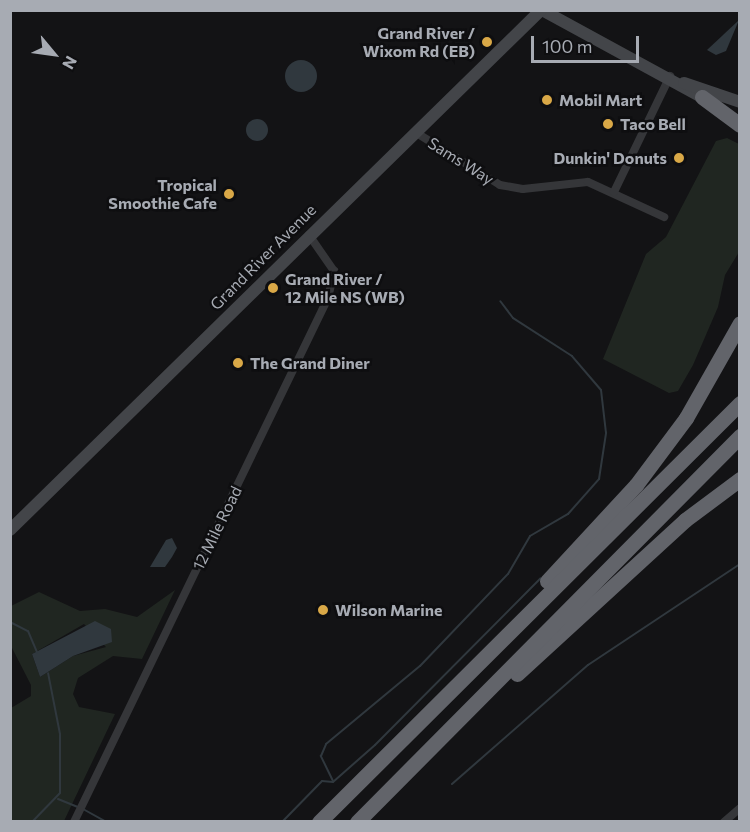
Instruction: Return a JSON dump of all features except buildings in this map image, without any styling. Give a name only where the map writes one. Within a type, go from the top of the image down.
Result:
[{"type":"highway","points":[[702,97],[740,125]]},
{"type":"highway","points":[[467,674],[636,485],[686,418],[740,323]]},
{"type":"highway","points":[[319,822],[740,403]]},
{"type":"highway","points":[[360,819],[740,436]]},
{"type":"highway","points":[[360,819],[685,520],[740,479]]},
{"type":"main road","points":[[541,10],[684,83],[740,102]]},
{"type":"main road","name":"Grand River Avenue","points":[[10,530],[541,10]]},
{"type":"main road","points":[[684,83],[702,97],[740,116]]},
{"type":"street","points":[[614,192],[670,76]]},
{"type":"street","name":"Sams Way","points":[[415,132],[511,188],[577,180],[614,192],[664,217]]},
{"type":"street","name":"12 Mile Road","points":[[74,822],[328,298],[334,271],[309,235]]},
{"type":"street","points":[[724,822],[740,808]]},
{"type":"shaded area","points":[[739,20],[726,51],[716,55],[707,50]]},
{"type":"shaded area","points":[[301,60],[312,65],[317,76],[312,87],[301,92],[290,87],[285,76],[290,65]]},
{"type":"shaded area","points":[[257,119],[265,122],[268,130],[265,138],[257,141],[249,138],[246,130],[249,122]]},
{"type":"shaded area","points":[[727,138],[739,144],[739,252],[725,275],[718,307],[693,365],[678,391],[669,393],[603,359],[646,254],[666,237],[716,141]]},
{"type":"shaded area","points":[[172,538],[177,548],[172,557],[165,567],[150,567],[166,540]]},
{"type":"shaded area","points":[[175,590],[142,659],[113,656],[78,678],[73,694],[79,707],[115,714],[64,821],[11,822],[11,708],[31,696],[31,685],[11,646],[11,606],[39,592],[80,611],[105,609],[137,617]],"holes":[[[84,624],[106,647],[73,656],[40,677],[32,654]]]},
{"type":"shaded area","points":[[95,621],[111,629],[112,642],[73,656],[40,677],[32,654]]},
{"type":"waterway","points":[[333,781],[321,756],[326,744],[420,666],[508,574],[530,536],[568,514],[599,479],[606,433],[601,390],[572,356],[513,318],[500,301]]},
{"type":"waterway","points":[[452,784],[588,665],[740,564]]},
{"type":"waterway","points":[[282,822],[322,781],[333,782],[375,745],[541,578]]},
{"type":"waterway","points":[[10,622],[28,631],[37,652]]},
{"type":"waterway","points":[[32,822],[60,793],[60,734],[48,673]]},
{"type":"waterway","points":[[58,799],[78,807]]},
{"type":"waterway","points":[[83,809],[106,822]]},
{"type":"place","name":"Grand River / Wixom Rd (EB)","points":[[487,42]]},
{"type":"place","name":"Mobil Mart","points":[[547,100]]},
{"type":"place","name":"Taco Bell","points":[[608,124]]},
{"type":"place","name":"Dunkin' Donuts","points":[[679,158]]},
{"type":"place","name":"Tropical Smoothie Cafe","points":[[229,194]]},
{"type":"place","name":"Grand River / 12 Mile NS (WB)","points":[[273,288]]},
{"type":"place","name":"The Grand Diner","points":[[238,363]]},
{"type":"place","name":"Wilson Marine","points":[[323,610]]}]
